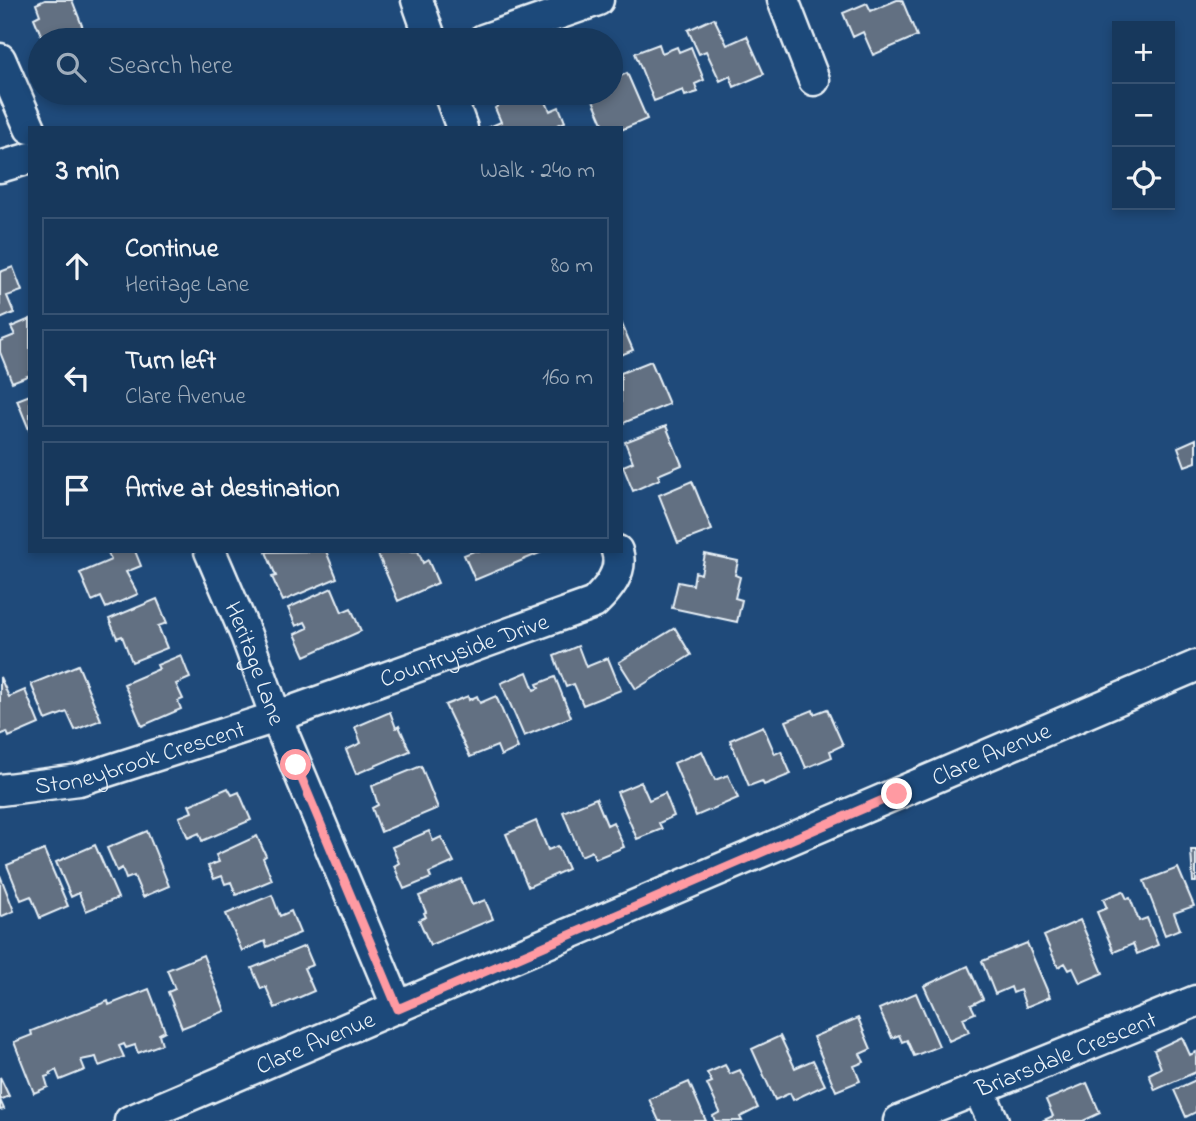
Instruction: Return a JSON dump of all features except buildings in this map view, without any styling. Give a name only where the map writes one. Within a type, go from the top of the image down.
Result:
[{"type":"street","points":[[417,0],[427,28]]},
{"type":"street","points":[[518,28],[598,0]]},
{"type":"street","points":[[783,0],[814,80]]},
{"type":"street","points":[[0,59],[29,126]]},
{"type":"street","points":[[453,105],[461,126]]},
{"type":"street","points":[[0,167],[28,159]]},
{"type":"street","name":"Heritage Lane","points":[[211,553],[398,1009]]},
{"type":"street","name":"Countryside Drive","points":[[276,717],[594,603],[612,586],[619,558],[618,553]]},
{"type":"street","name":"Clare Avenue","points":[[130,1121],[398,1009],[1196,666]]},
{"type":"street","name":"Stoneybrook Crescent","points":[[0,790],[79,780],[276,717]]},
{"type":"street","name":"Briarsdale Crescent","points":[[899,1121],[1196,1001]]},
{"type":"street","points":[[978,1088],[992,1121]]},
{"type":"route","points":[[296,765],[398,1009],[897,794]]}]
